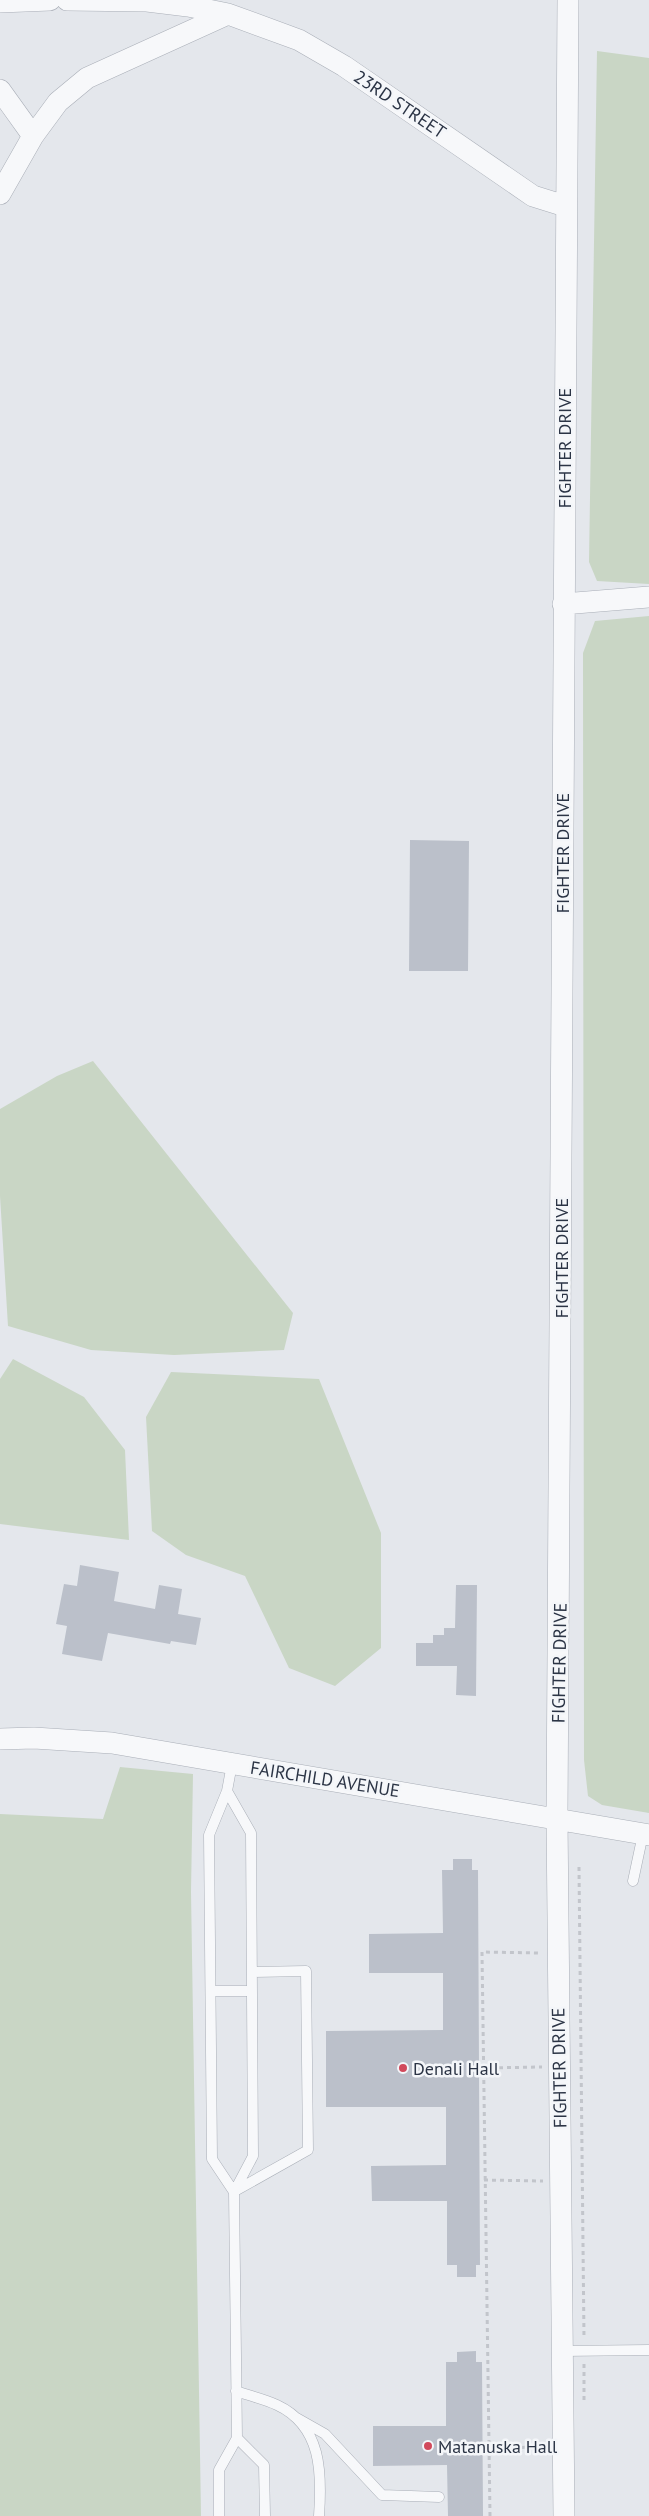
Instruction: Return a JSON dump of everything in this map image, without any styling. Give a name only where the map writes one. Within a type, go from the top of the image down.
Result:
[{"type":"street","points":[[0,2],[50,0]]},
{"type":"street","name":"23RD STREET","points":[[66,0],[148,1],[188,6],[228,14],[299,40],[352,71],[533,196],[565,206]]},
{"type":"street","name":"FIGHTER DRIVE","points":[[564,2516],[557,1818],[565,206],[568,0]]},
{"type":"street","points":[[0,194],[33,136],[58,102],[88,78],[228,14]]},
{"type":"street","points":[[0,90],[33,136]]},
{"type":"street","points":[[563,604],[649,597]]},
{"type":"street","name":"FAIRCHILD AVENUE","points":[[0,1739],[61,1738],[112,1743],[646,1834]]},
{"type":"lane","points":[[232,1764],[227,1791],[209,1835],[212,2159],[234,2192]]},
{"type":"lane","points":[[220,2516],[219,2470],[237,2438],[234,2192],[253,2156],[251,1833],[227,1791]]},
{"type":"lane","points":[[633,1881],[646,1834]]},
{"type":"lane","points":[[234,2192],[308,2150],[306,1971],[252,1972]]},
{"type":"lane","points":[[211,1991],[252,1991]]},
{"type":"lane","points":[[562,2351],[649,2350]]},
{"type":"lane","points":[[236,2391],[277,2405],[325,2434],[382,2495],[439,2497]]},
{"type":"lane","points":[[295,2416],[308,2430],[318,2453],[321,2480],[319,2516]]},
{"type":"lane","points":[[237,2438],[264,2465],[265,2516]]},
{"type":"path","points":[[579,1867],[584,2409]]},
{"type":"path","points":[[490,2516],[482,1952],[542,1953]]},
{"type":"path","points":[[483,2068],[543,2067]]},
{"type":"path","points":[[484,2180],[543,2181]]},
{"type":"path","points":[[489,2448],[546,2447]]},
{"type":"green space","points":[[597,51],[649,58],[649,584],[597,581],[589,562]]},
{"type":"green space","points":[[649,616],[649,1813],[602,1805],[588,1796],[584,1760],[583,653],[595,621]]},
{"type":"green space","points":[[93,1061],[293,1313],[284,1350],[174,1355],[91,1350],[8,1326],[0,1196],[0,1109],[57,1076]]},
{"type":"green space","points":[[13,1359],[84,1397],[125,1450],[129,1540],[0,1524],[0,1379]]},
{"type":"green space","points":[[171,1372],[319,1379],[381,1533],[381,1648],[335,1686],[289,1668],[245,1576],[186,1555],[152,1531],[146,1417]]},
{"type":"green space","points":[[120,1767],[193,1774],[191,1892],[201,2516],[0,2516],[0,1814],[103,1819]]},
{"type":"building","points":[[410,840],[469,841],[468,971],[409,971]]},
{"type":"building","points":[[80,1565],[119,1572],[114,1601],[155,1609],[159,1585],[182,1589],[178,1614],[201,1618],[196,1645],[171,1641],[170,1644],[108,1633],[102,1661],[62,1654],[67,1626],[56,1624],[64,1584],[77,1586]]},
{"type":"building","points":[[456,1585],[477,1585],[476,1696],[456,1695],[457,1666],[416,1666],[416,1643],[433,1643],[433,1635],[444,1635],[444,1628],[455,1628]]},
{"type":"building","name":"Denali Hall","points":[[453,1859],[472,1859],[472,1870],[478,1870],[480,2265],[476,2265],[476,2277],[457,2277],[457,2265],[447,2265],[447,2201],[372,2201],[371,2166],[446,2165],[446,2107],[326,2107],[326,2031],[443,2030],[443,1973],[369,1973],[369,1934],[443,1933],[442,1870],[453,1870]]},
{"type":"building","name":"Matanuska Hall","points":[[476,2351],[476,2362],[482,2362],[483,2516],[448,2516],[447,2465],[373,2466],[373,2426],[446,2426],[446,2362],[457,2362],[457,2352]]},
{"type":"place","name":"Denali Hall","points":[[403,2068]]},
{"type":"place","name":"Matanuska Hall","points":[[428,2446]]}]
